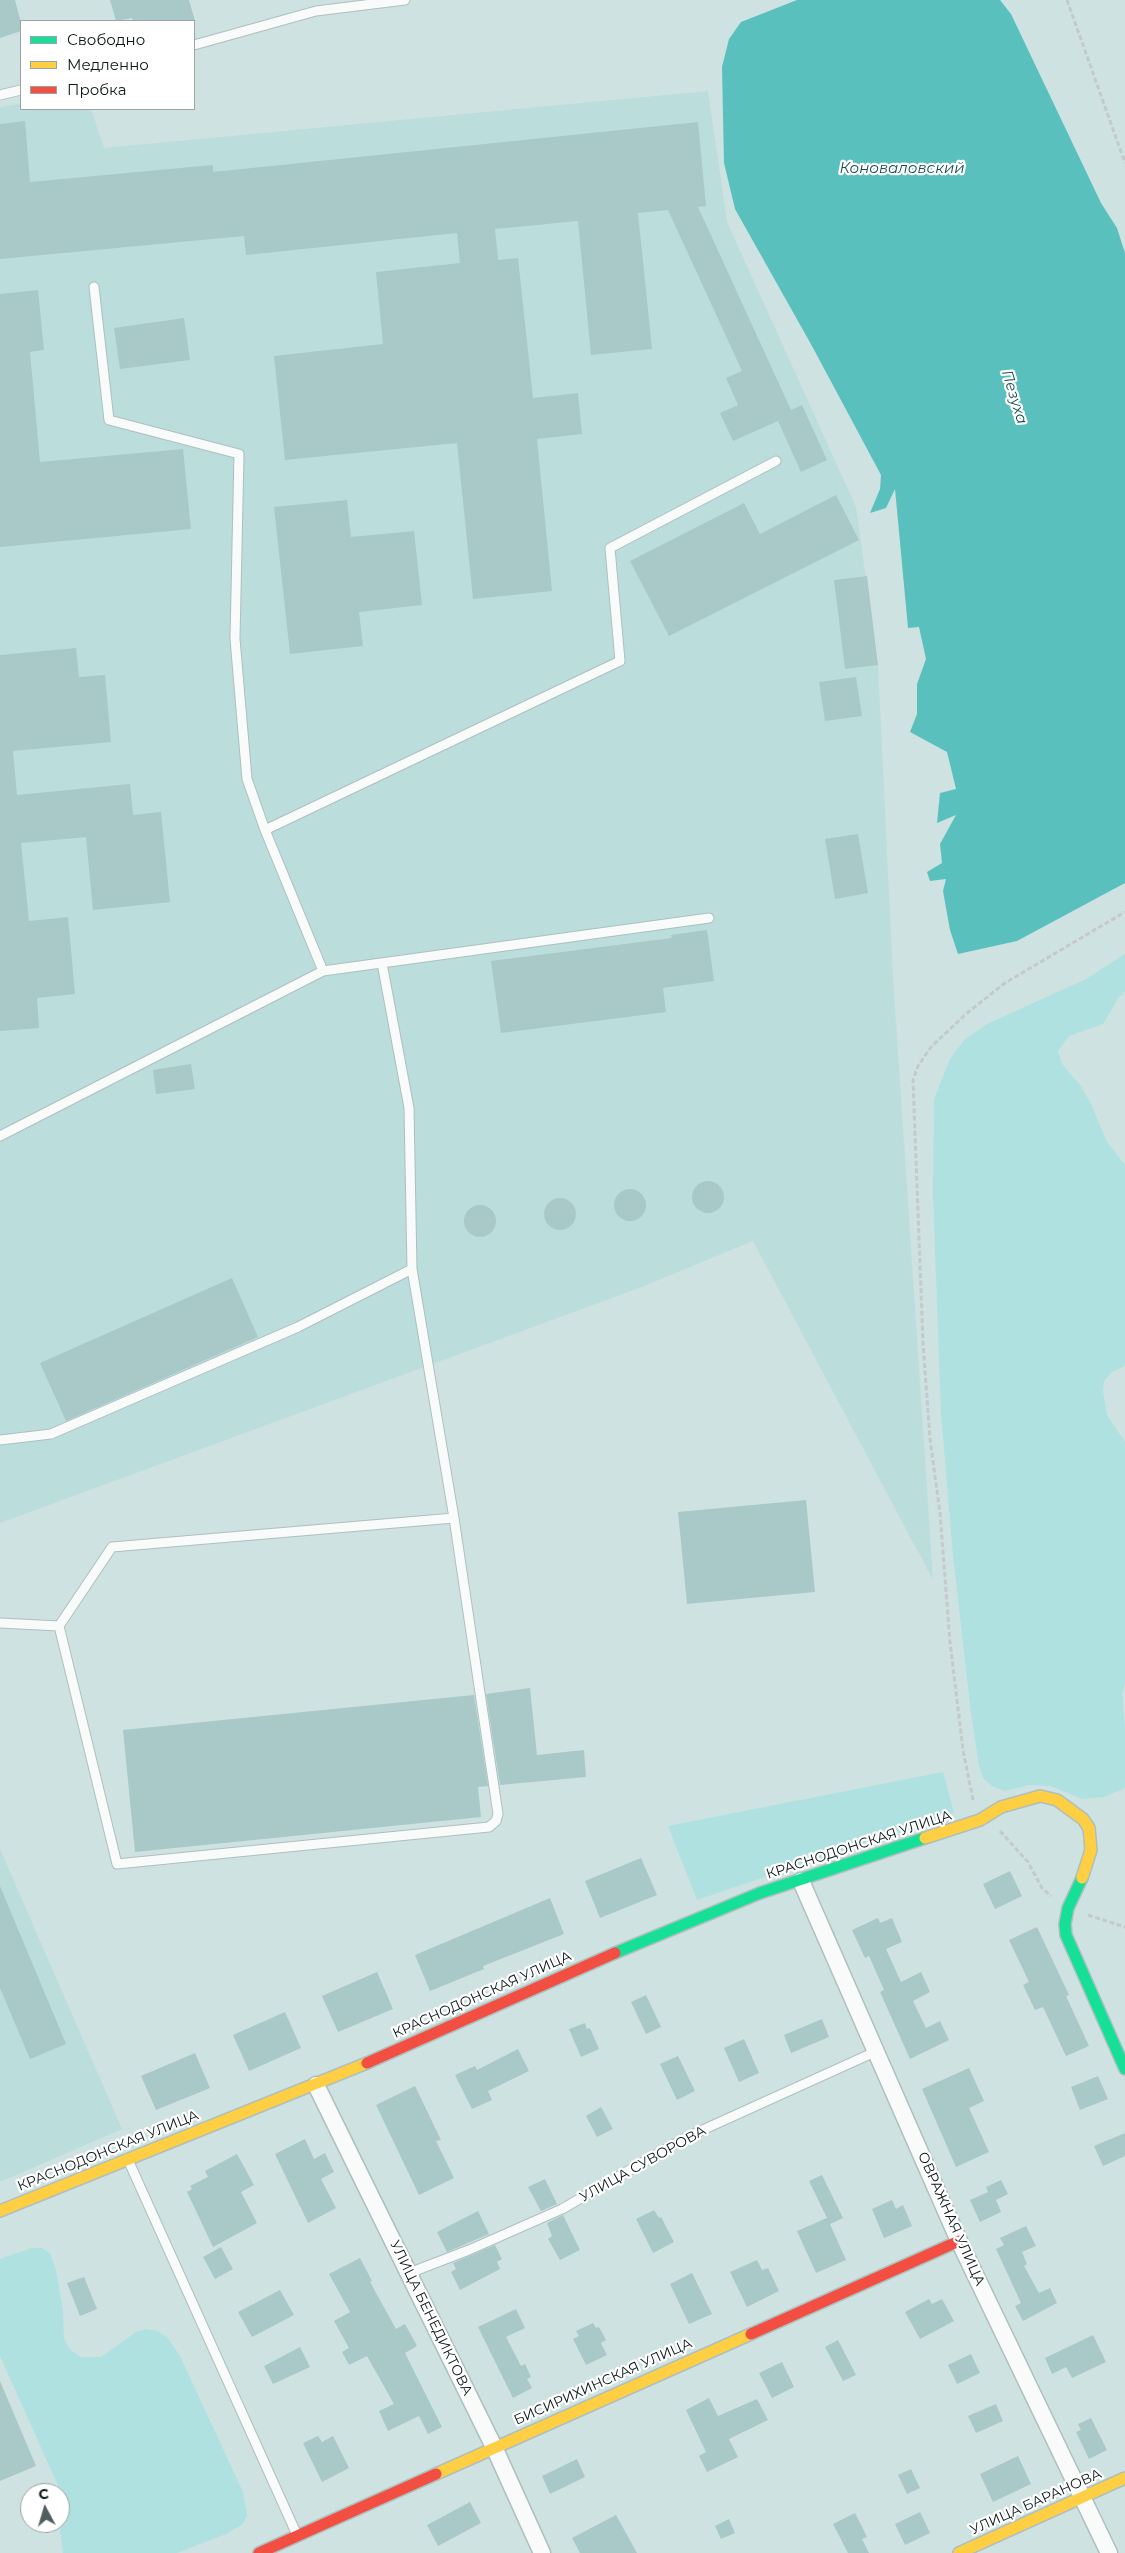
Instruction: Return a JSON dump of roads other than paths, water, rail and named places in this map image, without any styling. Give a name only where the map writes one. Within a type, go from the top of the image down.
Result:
[{"type":"street","name":"КРАСНОДОНСКАЯ УЛИЦА","points":[[0,2211],[316,2085],[608,1956],[760,1893],[801,1881],[980,1820],[1001,1807],[1040,1796],[1057,1800],[1083,1819],[1089,1828],[1091,1850],[1077,1892],[1068,1908],[1065,1924],[1066,1935],[1125,2069]]},
{"type":"street","name":"ОВРАЖНАЯ УЛИЦА","points":[[801,1881],[959,2241],[1109,2553]]},
{"type":"street","name":"УЛИЦА БЕНЕДИКТОВА","points":[[316,2085],[494,2447],[542,2553]]},
{"type":"street","name":"БИСИРИХИНСКАЯ УЛИЦА","points":[[260,2553],[959,2241]]},
{"type":"street","name":"УЛИЦА БАРАНОВА","points":[[960,2553],[1125,2478]]},
{"type":"lane","points":[[195,45],[316,11],[404,0]]},
{"type":"lane","points":[[0,96],[20,90]]},
{"type":"lane","points":[[94,287],[109,420],[239,454],[235,639],[247,779],[265,830],[323,971]]},
{"type":"lane","points":[[265,830],[620,661],[610,548],[776,461]]},
{"type":"lane","points":[[0,1136],[323,971],[709,918]]},
{"type":"lane","points":[[382,963],[409,1108],[412,1269],[454,1518],[498,1814],[496,1821],[489,1826],[117,1864],[59,1626],[112,1547],[454,1518]]},
{"type":"lane","points":[[0,1440],[51,1434],[298,1327],[412,1269]]},
{"type":"lane","points":[[0,1623],[59,1626]]},
{"type":"lane","name":"УЛИЦА СУВОРОВА","points":[[409,2273],[470,2250],[562,2209],[687,2137],[877,2051]]},
{"type":"lane","points":[[128,2159],[298,2535]]},
{"type":"water","name":"Коноваловский","points":[[797,0],[1000,0],[1011,14],[1101,203],[1117,228],[1125,253],[1125,883],[1017,941],[958,954],[950,930],[943,891],[946,879],[930,881],[927,872],[942,863],[940,844],[956,815],[937,823],[940,793],[956,789],[947,752],[910,732],[917,714],[917,684],[926,659],[919,627],[908,628],[895,489],[886,508],[870,513],[880,489],[881,475],[812,346],[735,209],[724,163],[722,67],[729,39],[741,22]]},
{"type":"water label","name":"Пезуха","points":[[1014,397]]}]
